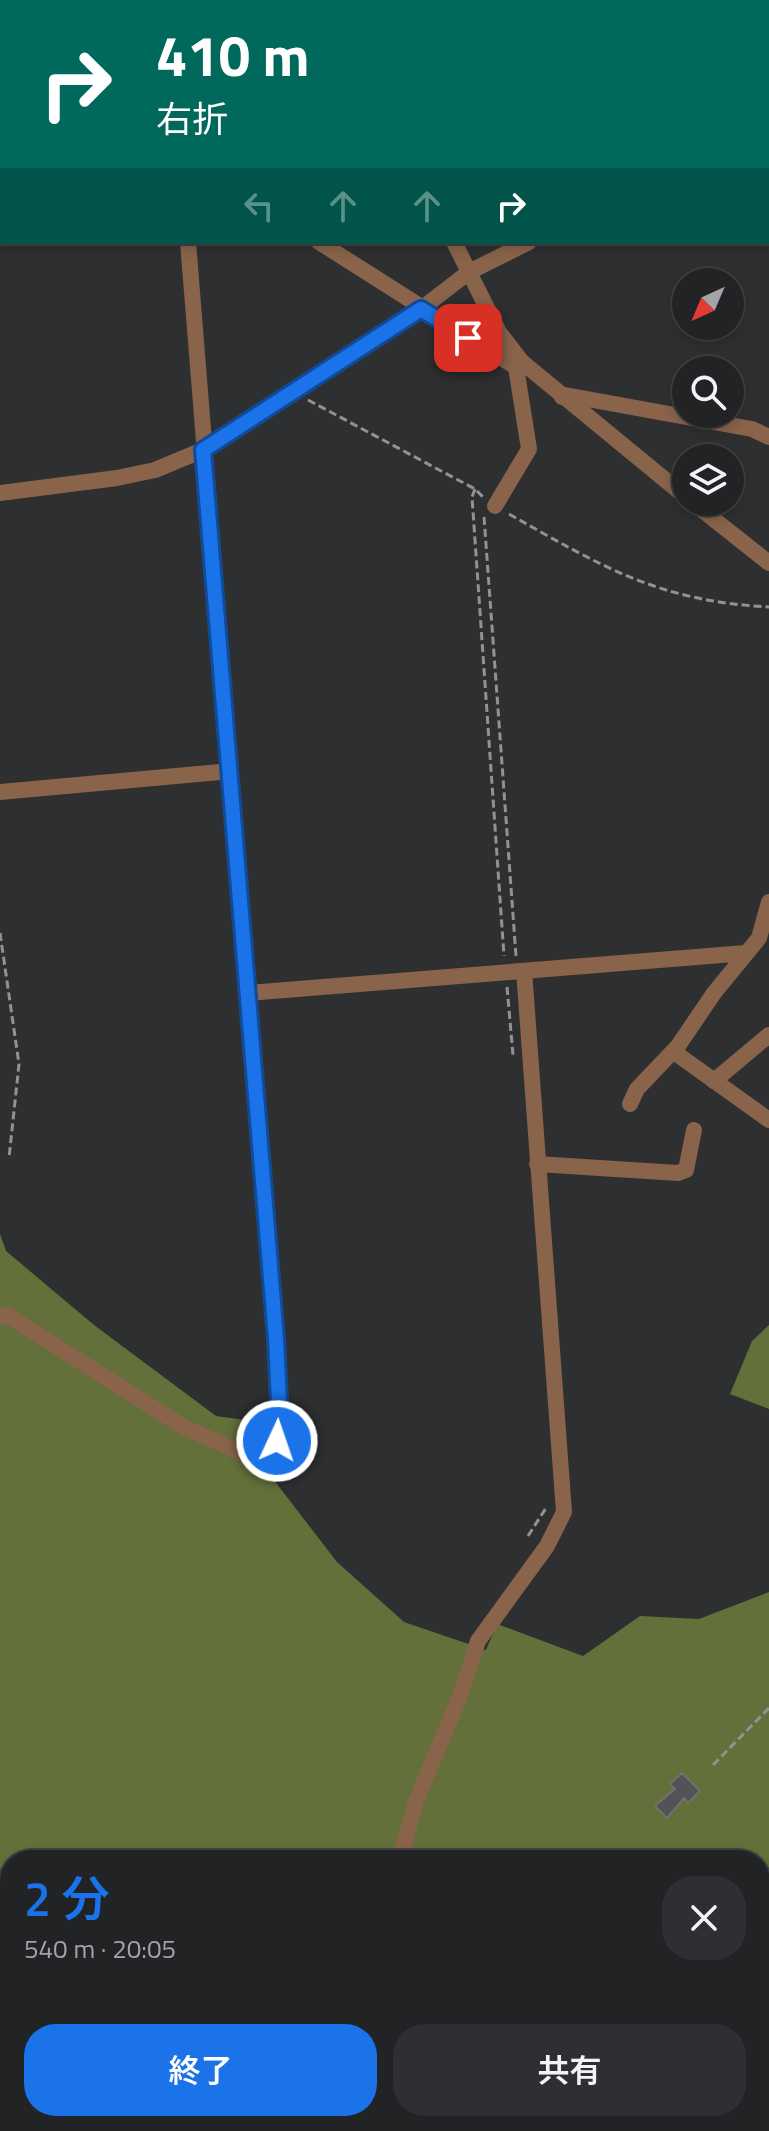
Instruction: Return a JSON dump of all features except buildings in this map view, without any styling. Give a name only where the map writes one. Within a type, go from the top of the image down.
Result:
[{"type":"street","points":[[0,1317],[7,1315],[182,1426],[245,1455],[277,1441],[280,1423],[276,1339],[188,244]]},
{"type":"street","points":[[322,244],[421,309],[519,365],[672,486]]},
{"type":"street","points":[[455,244],[519,365],[529,449],[492,504]]},
{"type":"street","points":[[0,493],[155,470],[203,450],[421,309],[469,272],[525,244]]},
{"type":"street","points":[[562,397],[565,395],[752,429],[769,437]]},
{"type":"street","points":[[710,516],[769,563]]},
{"type":"street","points":[[0,792],[231,771]]},
{"type":"street","points":[[630,1104],[637,1089],[674,1052],[759,938],[767,922],[769,902]]},
{"type":"street","points":[[248,993],[746,953]]},
{"type":"street","points":[[403,1850],[416,1801],[460,1696],[478,1641],[547,1546],[564,1512],[537,1164],[516,972]]},
{"type":"street","points":[[714,1081],[769,1035]]},
{"type":"street","points":[[674,1052],[769,1120]]},
{"type":"street","points":[[537,1164],[678,1173],[686,1170],[694,1130]]},
{"type":"path","points":[[299,388],[308,400],[475,489],[492,504],[586,558],[648,587],[706,601],[769,607]]},
{"type":"path","points":[[492,504],[483,511],[516,972]]},
{"type":"path","points":[[0,933],[19,1064],[9,1158]]},
{"type":"path","points":[[713,1765],[769,1708]]},
{"type":"green space","points":[[0,1234],[6,1251],[94,1325],[216,1416],[260,1422],[263,1466],[337,1562],[404,1622],[486,1650],[497,1624],[583,1656],[640,1616],[699,1619],[769,1592],[769,1850],[0,1850]]},
{"type":"green space","points":[[769,1325],[769,1409],[730,1394],[752,1341]]},
{"type":"route","points":[[277,1441],[280,1423],[276,1339],[203,450],[421,309],[468,338]]}]
